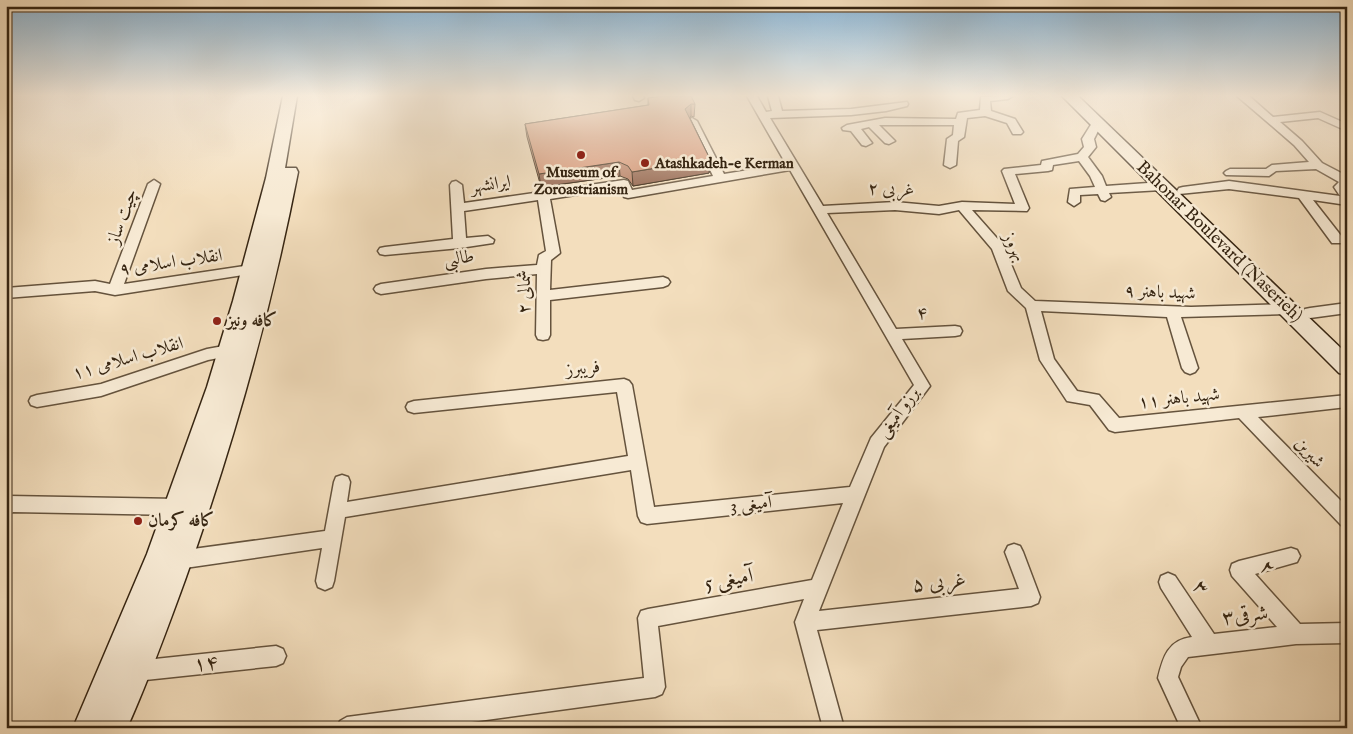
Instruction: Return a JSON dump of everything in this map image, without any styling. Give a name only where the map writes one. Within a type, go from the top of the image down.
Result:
[{"type":"main road","points":[[88,728],[120,654],[178,507],[204,433],[251,270],[275,174],[283,130]]},
{"type":"main road","points":[[112,728],[136,672],[178,560],[230,413],[248,348],[288,178],[296,130]]},
{"type":"main road","name":"Bahonar Boulevard (Naserieh)","points":[[1104,130],[1162,186],[1204,219],[1310,313],[1347,349]]},
{"type":"main road","name":"Bahonar Boulevard (Naserieh)","points":[[1119,130],[1183,192],[1204,219],[1287,309],[1347,367]]},
{"type":"street","points":[[697,130],[720,178],[793,166]]},
{"type":"street","name":"برزو آمیغی","points":[[772,130],[922,386],[877,443],[805,622]]},
{"type":"street","points":[[854,130],[866,143]]},
{"type":"street","points":[[878,130],[889,142]]},
{"type":"street","points":[[950,165],[953,138],[958,137],[959,130]]},
{"type":"street","points":[[1093,130],[1088,139],[1090,147],[1082,157],[1096,176],[1096,180],[1104,194]]},
{"type":"street","points":[[1284,130],[1318,165],[1347,182],[1340,187],[1347,197]]},
{"type":"street","name":"۲ غربی","points":[[819,210],[895,206],[939,210],[962,206],[1023,208],[1008,171],[1048,168],[1046,163],[1082,157]]},
{"type":"street","points":[[1239,186],[1230,173],[1269,172],[1272,168],[1318,165]]},
{"type":"street","name":"ایرانشهر","points":[[460,244],[458,208],[624,184],[628,194],[720,178]]},
{"type":"street","name":"چیت ساز","points":[[115,290],[154,184]]},
{"type":"street","points":[[456,185],[458,208]]},
{"type":"street","points":[[1183,192],[1229,185],[1347,201]]},
{"type":"street","points":[[1074,202],[1074,192],[1104,194],[1162,186]]},
{"type":"street","points":[[1303,195],[1338,240]]},
{"type":"street","name":"۲ شمالی","points":[[543,196],[553,253],[544,258],[543,335]]},
{"type":"street","name":"بهروز","points":[[962,206],[998,248],[1015,291],[1032,306]]},
{"type":"street","points":[[386,251],[488,240]]},
{"type":"street","name":"طالبی","points":[[381,289],[486,274],[543,269]]},
{"type":"street","name":"انقلاب اسلامی ۹","points":[[6,293],[95,286],[115,290],[251,270]]},
{"type":"street","points":[[543,296],[663,282]]},
{"type":"street","name":"شهید باهنر ۹","points":[[1032,306],[1173,314],[1240,313],[1287,309]]},
{"type":"street","name":"شهید باهنر ۱۱","points":[[1032,306],[1047,360],[1072,398],[1094,398],[1115,425],[1347,401]]},
{"type":"street","points":[[1310,313],[1347,308]]},
{"type":"street","points":[[1173,314],[1190,368]]},
{"type":"street","name":"۴","points":[[892,334],[955,331]]},
{"type":"street","name":"انقلاب اسلامی ۱۱","points":[[37,401],[101,390],[207,355],[229,351]]},
{"type":"street","name":"فریبرز","points":[[414,406],[624,385],[647,516]]},
{"type":"street","name":"شیرین","points":[[1244,413],[1347,519]]},
{"type":"street","points":[[337,511],[637,462]]},
{"type":"street","points":[[325,581],[342,482]]},
{"type":"street","name":"آمیغی 3","points":[[647,516],[856,494]]},
{"type":"street","points":[[6,507],[9,504],[178,507]]},
{"type":"street","points":[[178,560],[332,538]]},
{"type":"street","name":"۵ غربی","points":[[805,622],[1031,596],[1014,552]]},
{"type":"street","name":"۲","points":[[1291,556],[1239,570],[1296,634]]},
{"type":"street","name":"۳","points":[[1168,582],[1209,645]]},
{"type":"street","name":"آمیغی 5","points":[[347,728],[655,687],[648,618],[818,588]]},
{"type":"street","points":[[805,622],[834,728]]},
{"type":"street","name":"شرقی۳","points":[[1192,728],[1168,678],[1172,662],[1183,648],[1296,634],[1347,633]]},
{"type":"street","name":"۱۴","points":[[136,672],[276,656]]},
{"type":"building","points":[[527,130],[696,130],[710,159],[632,172],[628,166],[619,162],[539,174]]},
{"type":"place","name":"Museum of Zoroastrianism","points":[[581,155]]},
{"type":"place","name":"Atashkadeh-e Kerman","points":[[645,163]]},
{"type":"place","name":"کافه ونیز","points":[[217,321]]},
{"type":"place","name":"کافه کرمان","points":[[138,521]]}]
